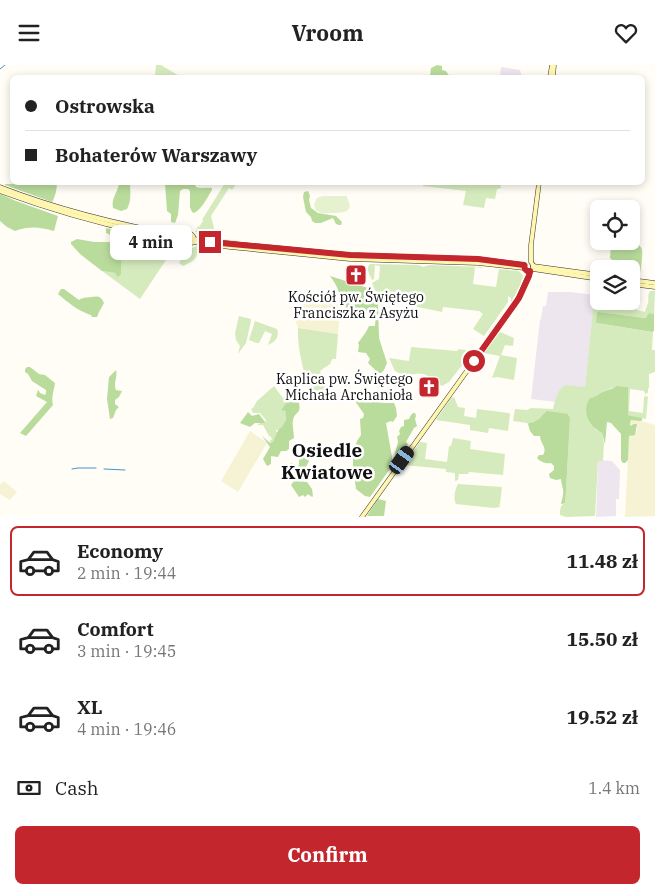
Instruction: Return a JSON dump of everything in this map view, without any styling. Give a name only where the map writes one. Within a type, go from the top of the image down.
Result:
[{"type":"main road","points":[[362,517],[515,304],[526,284],[539,185]]},
{"type":"main road","points":[[0,187],[65,210],[183,238]]},
{"type":"main road","points":[[0,191],[72,215],[143,232],[183,238]]},
{"type":"main road","points":[[183,238],[189,233],[193,236],[193,240]]},
{"type":"main road","points":[[183,238],[186,244],[190,244],[193,240]]},
{"type":"main road","points":[[193,240],[350,255],[478,259],[590,276]]},
{"type":"main road","points":[[640,283],[655,285]]},
{"type":"shaded area","points":[[501,67],[520,70],[521,75],[500,75]]},
{"type":"shaded area","points":[[295,291],[336,297],[340,309],[338,334],[298,328],[296,322]]},
{"type":"shaded area","points":[[548,292],[590,294],[590,310],[593,310],[583,405],[531,399],[540,320],[543,306],[546,306]]},
{"type":"shaded area","points":[[634,419],[655,425],[655,516],[625,517],[629,436],[637,432],[637,425],[630,426],[631,420]]},
{"type":"shaded area","points":[[250,431],[267,443],[238,492],[221,481]]},
{"type":"shaded area","points":[[598,460],[612,461],[620,470],[619,499],[616,499],[616,516],[596,517]]},
{"type":"shaded area","points":[[4,481],[17,492],[10,500],[0,494],[0,485]]},
{"type":"green space","points":[[156,65],[161,65],[178,75],[155,75]]},
{"type":"green space","points":[[437,65],[442,66],[442,70],[446,71],[449,75],[430,75],[431,68]]},
{"type":"green space","points":[[5,184],[10,185],[57,185],[52,202]]},
{"type":"green space","points":[[118,185],[130,185],[130,202],[127,209],[121,211],[113,208]]},
{"type":"green space","points":[[165,185],[195,185],[200,188],[212,188],[202,206],[194,213],[190,207],[190,191],[183,189],[180,191],[178,215],[175,223],[171,222],[171,214],[167,211]]},
{"type":"green space","points":[[224,185],[236,185],[232,190],[229,188],[211,216],[216,236],[219,239],[240,241],[228,241],[243,244],[198,238],[195,232]]},
{"type":"green space","points":[[500,185],[501,188],[497,189],[495,199],[486,198],[484,208],[463,205],[466,191],[423,186]]},
{"type":"green space","points":[[308,191],[311,208],[318,213],[336,216],[342,222],[341,225],[336,224],[333,218],[321,223],[312,221],[306,212],[303,197],[304,192]]},
{"type":"green space","points":[[0,194],[58,216],[54,231],[25,228],[15,231],[7,227],[0,221]]},
{"type":"green space","points":[[322,196],[347,196],[350,207],[346,211],[339,213],[320,213],[316,210],[314,204],[317,198]]},
{"type":"green space","points":[[106,228],[123,232],[121,274],[118,277],[115,273],[102,271],[80,254],[71,244],[71,242],[77,239],[111,242],[113,239],[111,235],[106,233]]},
{"type":"green space","points":[[134,235],[176,242],[176,245],[140,299],[102,271],[121,274],[122,255],[132,255]]},
{"type":"green space","points":[[197,246],[205,248],[198,250],[192,262],[183,266],[179,263],[188,250]]},
{"type":"green space","points":[[640,246],[642,249],[640,271],[640,260],[612,260],[610,258],[611,250],[640,250]]},
{"type":"green space","points":[[370,264],[418,265],[424,267],[430,265],[482,267],[475,267],[473,284],[496,287],[499,269],[519,271],[523,276],[511,302],[511,298],[508,296],[508,302],[484,336],[473,329],[483,314],[479,311],[443,307],[442,312],[408,305],[409,303],[404,304],[403,302],[379,299],[372,283],[379,279],[380,266],[375,265],[374,279],[372,280],[368,270]]},
{"type":"green space","points":[[330,276],[371,289],[378,304],[379,338],[387,363],[381,373],[378,373],[368,363],[370,359],[366,353],[358,352],[358,343],[369,326],[375,326],[376,312],[340,307],[338,291]]},
{"type":"green space","points":[[61,289],[64,289],[79,300],[93,297],[100,298],[104,303],[97,317],[92,317],[65,300],[58,294]]},
{"type":"green space","points":[[655,291],[654,314],[649,313],[647,318],[599,312],[597,323],[653,331],[652,350],[655,350],[655,372],[649,374],[649,389],[648,393],[646,393],[648,397],[646,419],[628,415],[628,387],[610,389],[590,398],[595,429],[602,433],[604,443],[603,461],[598,461],[595,516],[566,517],[560,515],[560,510],[561,506],[565,503],[566,492],[570,418],[568,414],[540,417],[535,422],[528,424],[513,421],[515,409],[553,409],[558,393],[565,385],[585,387],[593,310],[637,310],[645,312],[649,292]],"holes":[[[630,389],[644,391],[646,396],[644,397],[643,413],[629,411]]]},
{"type":"green space","points":[[597,313],[646,318],[649,313],[654,314],[654,331],[597,323]]},
{"type":"green space","points":[[239,316],[251,319],[251,321],[246,343],[238,354],[240,346],[236,340],[235,333]]},
{"type":"green space","points":[[255,321],[277,329],[278,334],[275,341],[268,345],[272,334],[265,331],[259,343],[249,340]]},
{"type":"green space","points":[[298,328],[338,334],[336,359],[332,359],[330,364],[320,371],[326,387],[314,402],[302,363]]},
{"type":"green space","points":[[500,332],[514,338],[513,346],[505,345],[501,355],[517,358],[514,380],[492,378],[500,356],[484,353]]},
{"type":"green space","points":[[411,347],[473,351],[449,382],[442,386],[429,376],[417,373],[405,376],[395,371],[389,358],[409,361]]},
{"type":"green space","points":[[27,367],[30,367],[39,374],[45,375],[55,383],[52,397],[53,405],[26,436],[20,433],[47,402],[36,396],[38,390],[45,395],[46,390],[32,381],[25,372]]},
{"type":"green space","points":[[116,370],[115,387],[116,390],[122,391],[115,400],[115,404],[119,407],[113,418],[110,419],[107,399],[109,377]]},
{"type":"green space","points":[[274,386],[282,397],[289,400],[282,409],[285,410],[286,421],[282,427],[276,430],[273,443],[269,442],[272,439],[263,425],[258,425],[263,422],[265,423],[266,420],[260,413],[253,413],[251,409]]},
{"type":"green space","points":[[617,386],[628,387],[628,415],[642,418],[641,421],[631,420],[630,426],[637,424],[635,435],[629,436],[628,460],[625,463],[621,460],[621,434],[611,423],[607,422],[605,444],[602,433],[593,427],[586,413],[587,403],[590,398]]},
{"type":"green space","points":[[365,397],[368,399],[372,397],[374,400],[383,403],[394,403],[397,416],[393,422],[386,423],[392,466],[370,497],[365,496],[356,489],[356,479],[353,476],[353,453],[361,435],[360,419],[363,418],[364,414],[355,401],[357,398],[362,399]]},
{"type":"green space","points":[[454,397],[458,407],[465,408],[464,416],[476,418],[477,409],[509,413],[508,431],[489,428],[488,433],[470,430],[470,425],[436,420],[451,398]]},
{"type":"green space","points":[[288,400],[298,400],[300,408],[293,420],[294,438],[289,441],[289,449],[281,451],[278,457],[271,456],[271,464],[267,466],[263,459],[270,447],[262,436],[270,443],[273,442],[277,432],[286,420],[285,410],[282,411],[282,409]]},
{"type":"green space","points":[[547,411],[568,414],[570,418],[565,503],[562,504],[563,491],[561,479],[550,478],[549,474],[554,470],[554,466],[537,458],[539,455],[543,455],[544,448],[540,436],[534,436],[528,424],[537,421]]},
{"type":"green space","points":[[248,412],[252,416],[259,414],[265,423],[255,423],[250,427],[240,423]]},
{"type":"green space","points":[[413,413],[416,416],[417,426],[406,442],[408,444],[396,461],[395,453],[398,442],[397,437],[400,434],[399,431],[404,426],[404,420],[409,419]]},
{"type":"green space","points":[[453,438],[471,441],[470,449],[505,454],[503,475],[469,472],[468,474],[459,474],[458,480],[455,481],[455,473],[446,472],[446,469],[404,465],[420,442],[427,443],[425,459],[447,462],[449,446],[451,446]]},
{"type":"green space","points":[[302,455],[309,461],[304,471],[306,477],[291,477],[284,474],[284,469],[289,464],[293,463],[295,468],[298,467],[299,457]]},
{"type":"green space","points":[[294,481],[307,482],[312,489],[313,496],[308,494],[305,497],[303,495],[299,497],[291,485]]},
{"type":"green space","points":[[458,484],[502,487],[500,504],[498,506],[500,505],[500,507],[456,504],[455,494]]},
{"type":"green space","points":[[378,499],[386,501],[384,516],[367,516]]},
{"type":"waterway","points":[[0,69],[5,65]]},
{"type":"waterway","points":[[72,469],[96,468]]},
{"type":"waterway","points":[[104,469],[125,470]]},
{"type":"place","name":"Kościół pw. Świętego Franciszka z Asyżu","points":[[356,275]]},
{"type":"place","name":"Kaplica pw. Świętego Michała Archanioła","points":[[429,387]]},
{"type":"district","name":"Osiedle Kwiatowe","points":[[327,461]]},
{"type":"route","points":[[210,242],[350,255],[478,259],[524,265],[527,271],[530,271],[523,291],[474,361]]}]
